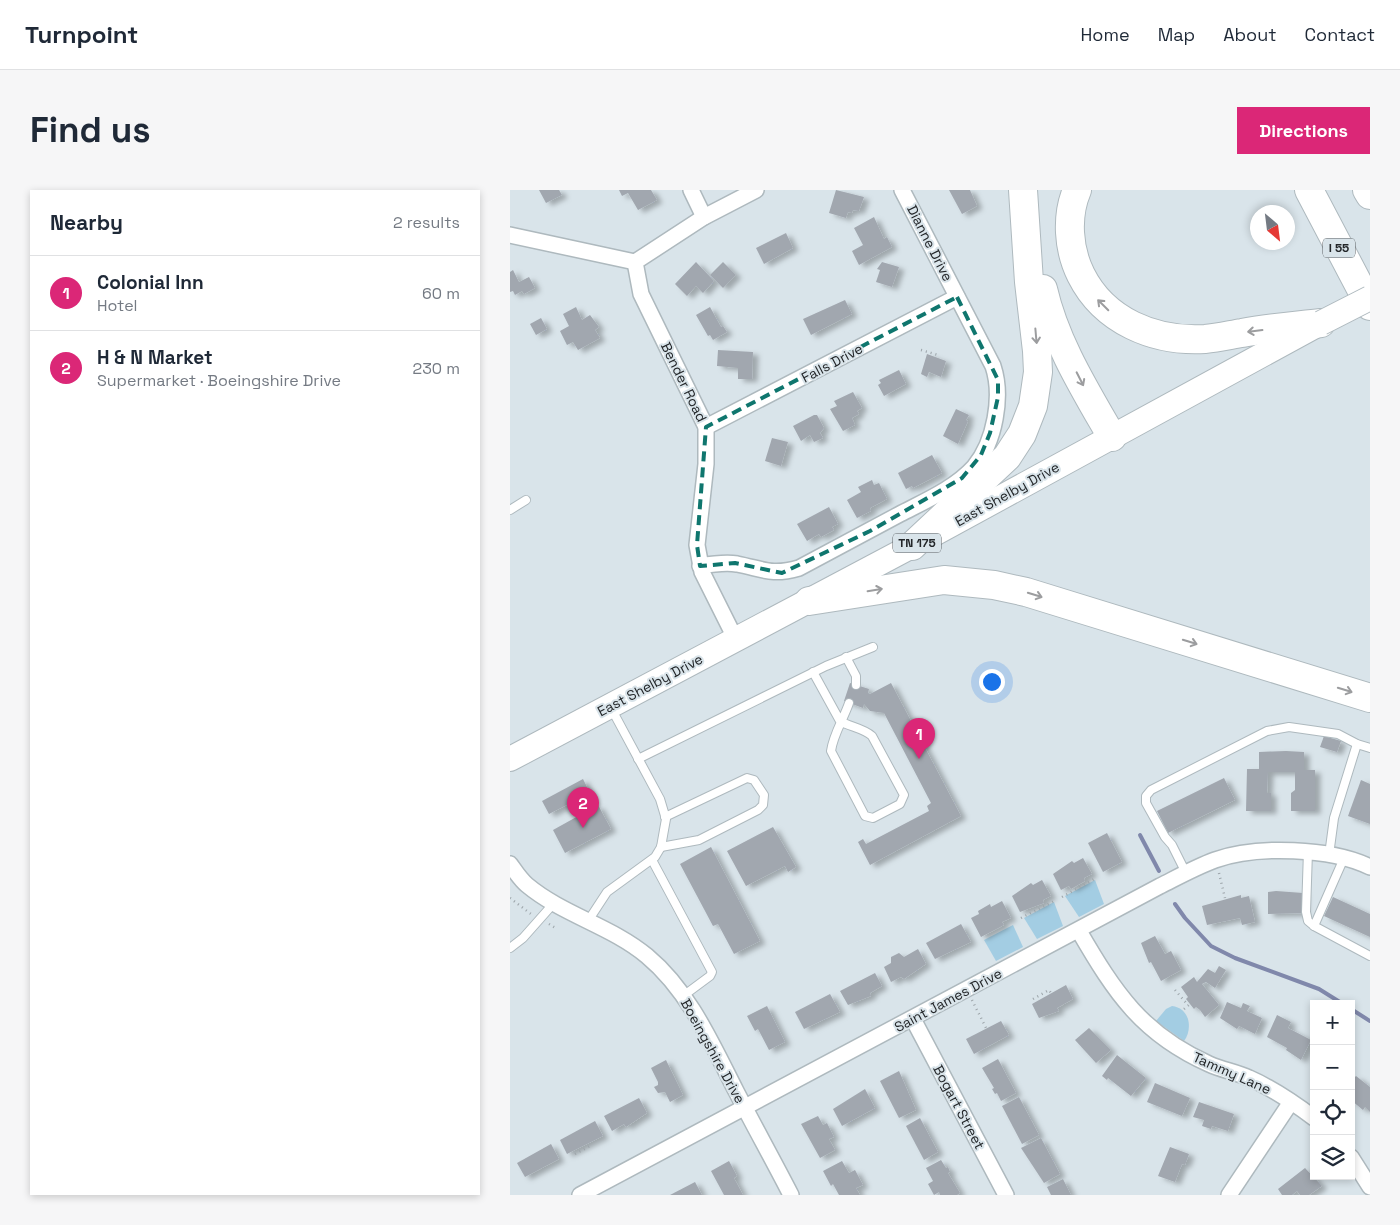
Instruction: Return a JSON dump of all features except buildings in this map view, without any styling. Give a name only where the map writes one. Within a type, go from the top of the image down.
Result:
[{"type":"highway","points":[[1077,190],[1072,207],[1070,230],[1076,262],[1084,280],[1095,297],[1111,313],[1128,324],[1153,333],[1191,340],[1321,323]]},
{"type":"highway","points":[[1292,190],[1341,253]]},
{"type":"highway","name":"I 55","points":[[1308,190],[1370,306]]},
{"type":"highway","points":[[1367,190],[1370,195]]},
{"type":"highway","points":[[1023,195],[1050,317],[1081,381],[1112,437]]},
{"type":"highway","points":[[912,546],[1007,457],[1022,434],[1033,406],[1038,372],[1023,195]]},
{"type":"highway","points":[[809,601],[944,580],[994,585],[1026,592],[1370,698]]},
{"type":"main road","name":"East Shelby Drive","points":[[510,759],[912,546],[1370,298]]},
{"type":"street","points":[[691,190],[704,217]]},
{"type":"street","points":[[510,236],[635,262],[704,217],[756,190]]},
{"type":"street","name":"Dianne Drive","points":[[700,566],[735,563],[782,573],[799,568],[926,501],[950,486],[974,466],[981,455],[994,420],[998,397],[998,380],[993,366],[902,190]]},
{"type":"street","name":"Bender Road","points":[[635,262],[641,294],[706,427],[706,464],[696,545],[700,566],[736,640]]},
{"type":"street","name":"Falls Drive","points":[[706,427],[957,297]]},
{"type":"street","name":"Saint James Drive","points":[[580,1195],[1186,873],[1216,860],[1254,853],[1308,851],[1370,867]]},
{"type":"street","name":"Boeingshire Drive","points":[[510,864],[525,884],[554,903],[609,930],[646,955],[660,968],[683,996],[705,1032],[791,1195]]},
{"type":"street","name":"Tammy Lane","points":[[1079,931],[1108,981],[1125,1003],[1147,1026],[1197,1058],[1248,1077],[1310,1115]]},
{"type":"street","name":"Bogart Street","points":[[913,1019],[1006,1195]]},
{"type":"street","points":[[1229,1195],[1290,1102]]},
{"type":"street","points":[[1355,1163],[1370,1187]]},
{"type":"lane","points":[[510,510],[526,500]]},
{"type":"lane","points":[[638,759],[813,672],[873,647]]},
{"type":"lane","points":[[846,657],[857,679],[856,685]]},
{"type":"lane","points":[[813,672],[838,718],[842,722],[870,734],[904,795],[900,804],[873,818],[865,816],[831,751],[842,722],[849,703]]},
{"type":"lane","points":[[588,921],[607,892],[652,860],[661,847],[665,817],[660,799],[610,706]]},
{"type":"lane","points":[[1186,873],[1146,803],[1146,796],[1151,790],[1267,731],[1289,727],[1338,734],[1357,744],[1370,748]]},
{"type":"lane","points":[[1314,926],[1337,857],[1334,818],[1357,744]]},
{"type":"lane","points":[[661,847],[699,840],[758,810],[763,805],[764,794],[754,780],[747,778],[665,817]]},
{"type":"lane","points":[[1308,851],[1306,912],[1308,921],[1370,956]]},
{"type":"lane","points":[[652,860],[712,972],[710,976],[683,996]]},
{"type":"lane","points":[[510,948],[523,938],[554,903]]},
{"type":"path","points":[[922,350],[938,355]]},
{"type":"path","points":[[1216,860],[1225,898]]},
{"type":"path","points":[[1062,897],[1096,878]]},
{"type":"path","points":[[1021,918],[1056,900]]},
{"type":"path","points":[[1034,999],[1049,990],[1051,993]]},
{"type":"path","points":[[1175,990],[1189,1005],[1184,1009]]},
{"type":"path","points":[[966,991],[986,1028]]},
{"type":"path","points":[[575,1154],[590,1146]]},
{"type":"highlighted area","points":[[957,297],[998,380],[998,397],[990,433],[981,455],[962,478],[870,531],[782,573],[735,563],[700,566],[697,545],[706,427]]},
{"type":"shaded area","points":[[1095,880],[1104,904],[1079,917],[1065,896]]},
{"type":"shaded area","points":[[1054,902],[1063,926],[1037,939],[1024,918]]},
{"type":"shaded area","points":[[1013,925],[1023,947],[996,961],[984,940]]},
{"type":"shaded area","points":[[1172,1006],[1183,1011],[1188,1020],[1188,1031],[1184,1041],[1156,1021],[1166,1009]]},
{"type":"waterway","points":[[1140,835],[1159,871]]},
{"type":"waterway","points":[[1175,904],[1185,918],[1211,946],[1235,958],[1319,989],[1337,1000]]},
{"type":"waterway","points":[[1355,1012],[1370,1021]]},
{"type":"place","name":"Colonial Inn","points":[[919,759]]},
{"type":"place","name":"H & N Market","points":[[583,828]]}]
